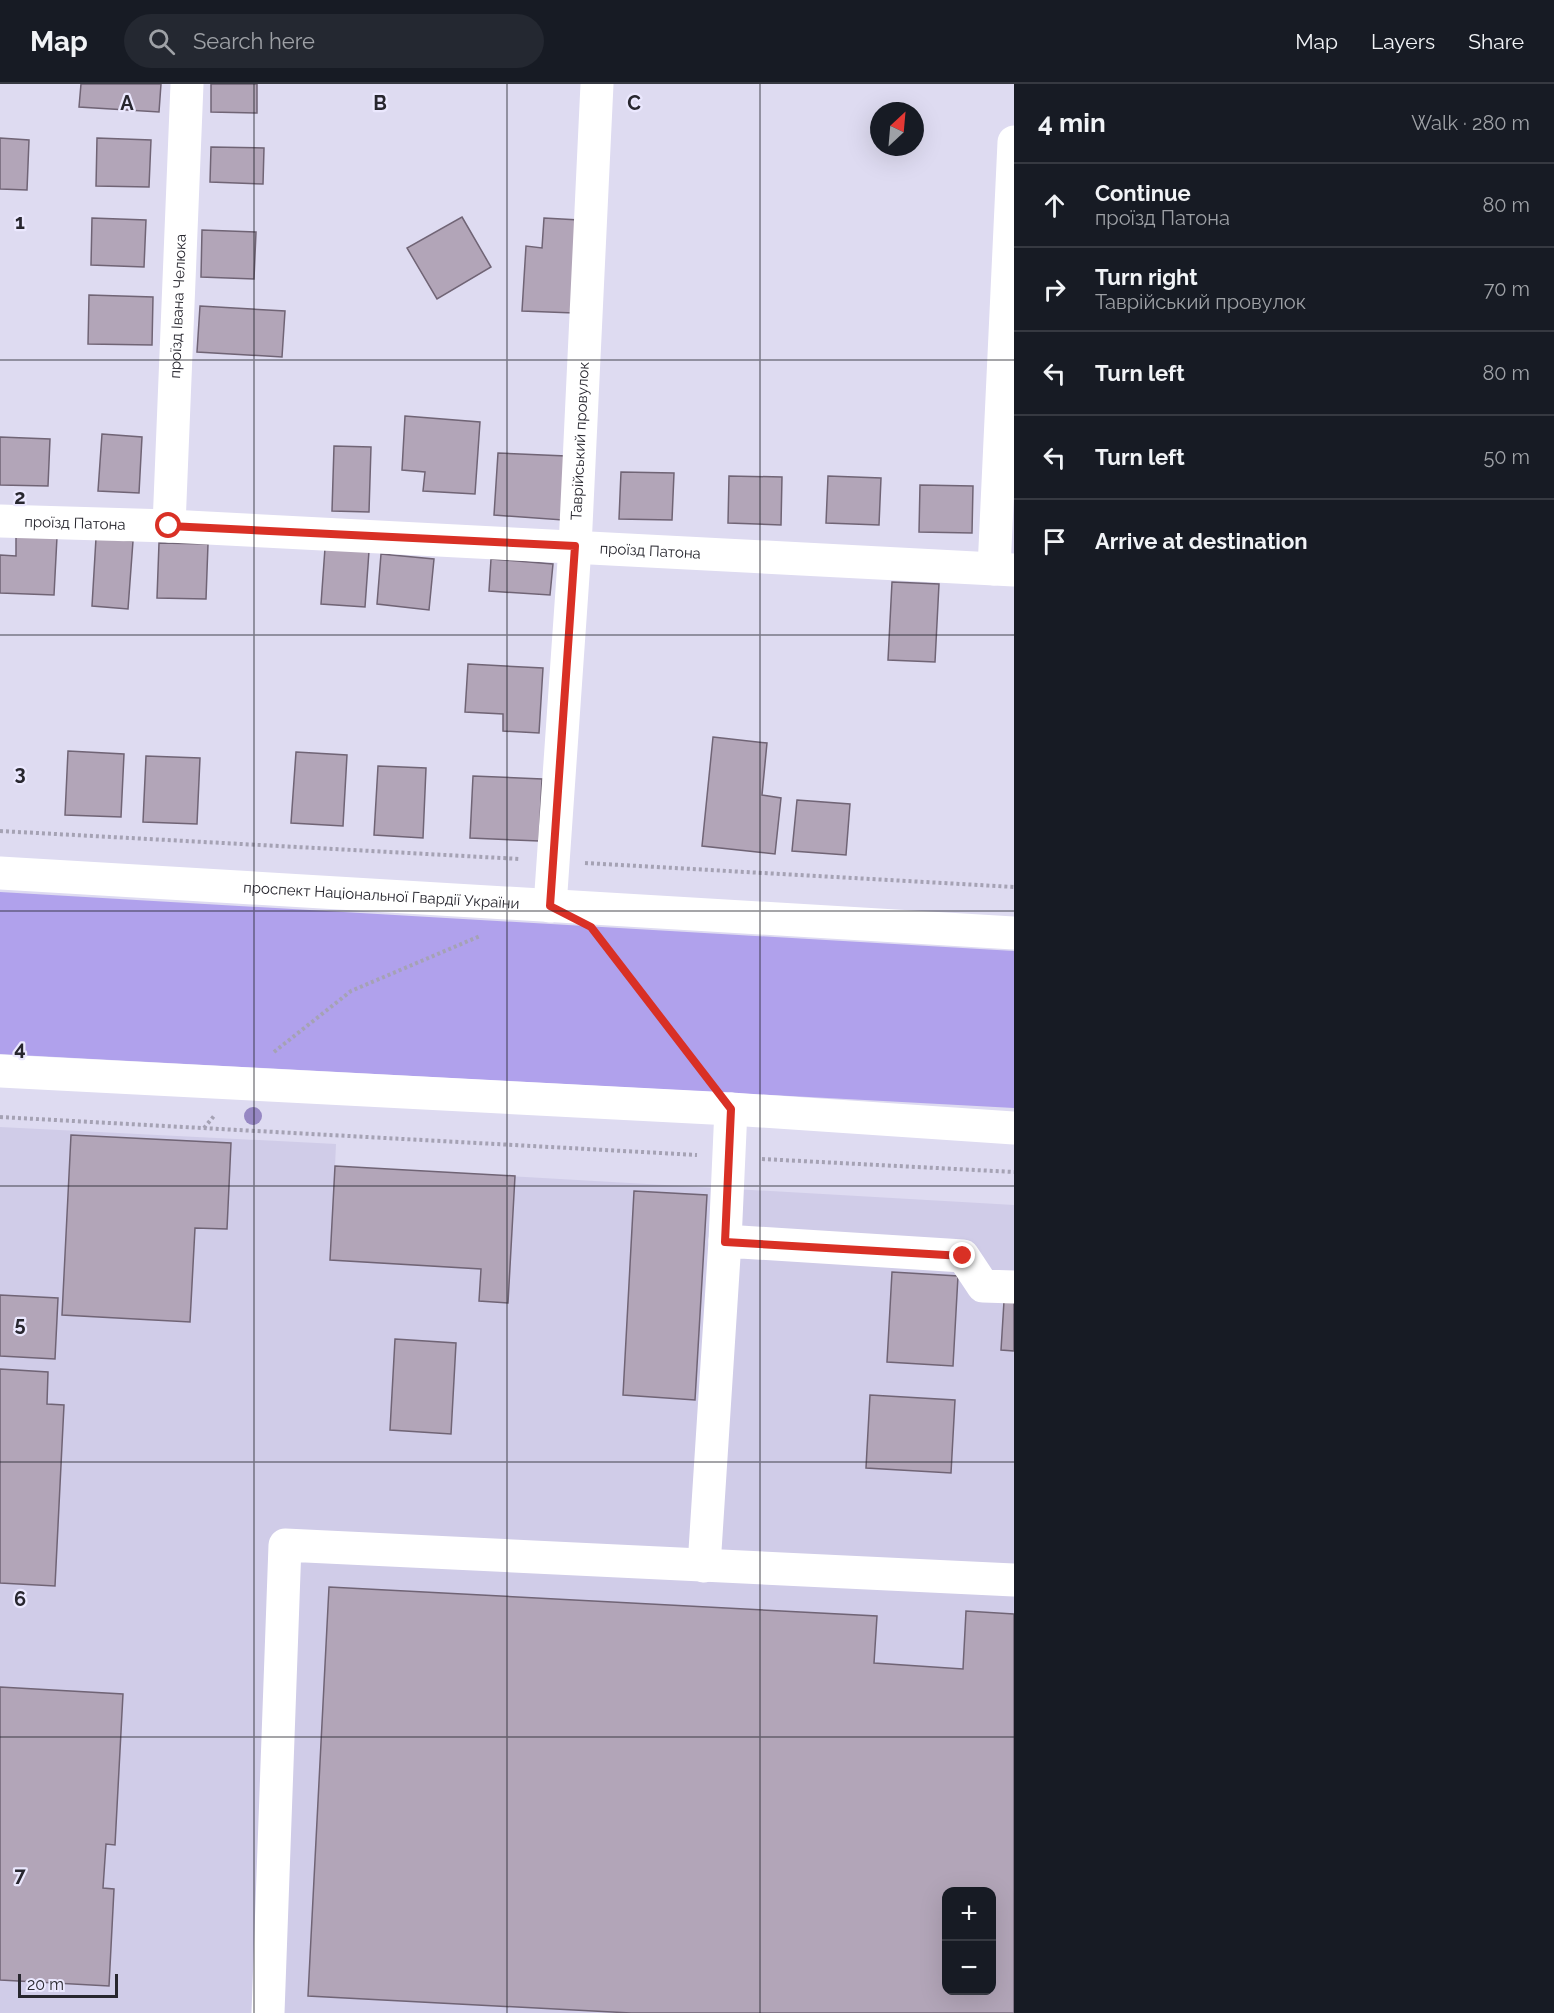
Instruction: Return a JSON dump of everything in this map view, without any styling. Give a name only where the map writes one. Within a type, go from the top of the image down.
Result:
[{"type":"street","name":"проїзд Івана Челюка","points":[[169,526],[187,84]]},
{"type":"street","name":"Таврійський провулок","points":[[550,906],[575,546],[597,84]]},
{"type":"street","points":[[1004,569],[1014,142]]},
{"type":"street","name":"проїзд Патона","points":[[0,521],[169,526],[1004,569]]},
{"type":"street","name":"проспект Національної Гвардії України","points":[[0,873],[1014,933]]},
{"type":"street","points":[[0,1071],[731,1109],[1014,1128]]},
{"type":"street","points":[[704,1566],[725,1242],[731,1109]]},
{"type":"street","points":[[725,1242],[963,1256],[983,1286],[1014,1287]]},
{"type":"street","points":[[268,2013],[285,1545],[1014,1580]]},
{"type":"path","points":[[0,831],[1014,887]]},
{"type":"path","points":[[204,1128],[254,1067],[351,991],[488,933]]},
{"type":"path","points":[[598,936],[731,1109]]},
{"type":"path","points":[[0,1117],[1014,1172]]},
{"type":"shaded area","points":[[0,892],[1014,951],[1014,1108],[0,1054]]},
{"type":"shaded area","points":[[0,1127],[336,1144],[335,1166],[1014,1205],[1014,2013],[0,2013]]},
{"type":"building","points":[[81,84],[161,84],[159,112],[79,107]]},
{"type":"building","points":[[211,84],[257,84],[257,113],[211,112]]},
{"type":"building","points":[[0,138],[29,140],[27,190],[0,189]]},
{"type":"building","points":[[97,138],[151,140],[149,187],[96,186]]},
{"type":"building","points":[[211,147],[264,148],[263,184],[210,182]]},
{"type":"building","points":[[462,217],[491,267],[437,299],[407,248]]},
{"type":"building","points":[[92,218],[146,220],[144,267],[91,265]]},
{"type":"building","points":[[544,218],[579,220],[574,313],[522,311],[526,246],[542,248]]},
{"type":"building","points":[[202,230],[256,232],[254,279],[201,277]]},
{"type":"building","points":[[89,295],[153,297],[152,345],[88,344]]},
{"type":"building","points":[[200,306],[285,311],[282,357],[197,352]]},
{"type":"building","points":[[405,416],[480,422],[475,494],[423,491],[425,472],[402,470]]},
{"type":"building","points":[[102,434],[142,437],[139,493],[98,491]]},
{"type":"building","points":[[0,437],[50,439],[48,486],[0,485]]},
{"type":"building","points":[[334,446],[371,447],[369,512],[332,511]]},
{"type":"building","points":[[498,453],[566,456],[563,520],[494,515]]},
{"type":"building","points":[[621,472],[674,473],[672,520],[619,519]]},
{"type":"building","points":[[729,476],[782,477],[781,525],[728,523]]},
{"type":"building","points":[[828,476],[881,478],[879,525],[826,523]]},
{"type":"building","points":[[920,485],[973,486],[972,533],[919,532]]},
{"type":"building","points":[[16,536],[57,537],[54,595],[0,593],[0,555],[16,556]]},
{"type":"building","points":[[96,538],[133,541],[128,609],[92,606]]},
{"type":"building","points":[[159,543],[208,544],[206,599],[157,598]]},
{"type":"building","points":[[325,548],[369,551],[365,607],[321,604]]},
{"type":"building","points":[[381,554],[434,559],[429,610],[377,604]]},
{"type":"building","points":[[491,559],[553,564],[550,595],[489,591]]},
{"type":"building","points":[[892,582],[939,584],[935,662],[888,660]]},
{"type":"building","points":[[468,664],[543,668],[539,733],[503,731],[503,714],[465,712]]},
{"type":"building","points":[[713,737],[767,743],[762,795],[781,798],[775,854],[702,846]]},
{"type":"building","points":[[68,751],[124,754],[121,817],[65,815]]},
{"type":"building","points":[[296,752],[347,755],[343,826],[291,823]]},
{"type":"building","points":[[146,756],[200,758],[197,824],[143,822]]},
{"type":"building","points":[[378,766],[426,768],[423,838],[374,835]]},
{"type":"building","points":[[473,776],[542,779],[539,841],[470,838]]},
{"type":"building","points":[[797,800],[850,804],[846,855],[792,851]]},
{"type":"building","points":[[71,1135],[231,1143],[227,1229],[195,1228],[190,1322],[62,1315]]},
{"type":"building","points":[[335,1166],[515,1176],[508,1303],[479,1301],[481,1269],[330,1260]]},
{"type":"building","points":[[634,1191],[707,1195],[695,1400],[623,1395]]},
{"type":"building","points":[[892,1272],[958,1276],[953,1366],[887,1362]]},
{"type":"building","points":[[0,1295],[58,1298],[55,1359],[0,1356]]},
{"type":"building","points":[[1004,1301],[1014,1302],[1014,1351],[1001,1350]]},
{"type":"building","points":[[395,1339],[456,1343],[451,1434],[390,1430]]},
{"type":"building","points":[[0,1369],[48,1372],[47,1404],[64,1405],[55,1586],[0,1583]]},
{"type":"building","points":[[870,1395],[955,1400],[951,1473],[866,1468]]},
{"type":"building","points":[[329,1587],[877,1616],[874,1663],[963,1669],[966,1611],[1014,1614],[1014,2013],[631,2013],[308,1996]]},
{"type":"building","points":[[0,1687],[123,1694],[115,1845],[106,1844],[103,1888],[114,1889],[109,1986],[0,1980]]},
{"type":"route","points":[[169,526],[575,546],[550,906],[591,927],[731,1109],[725,1242],[963,1256]]}]
